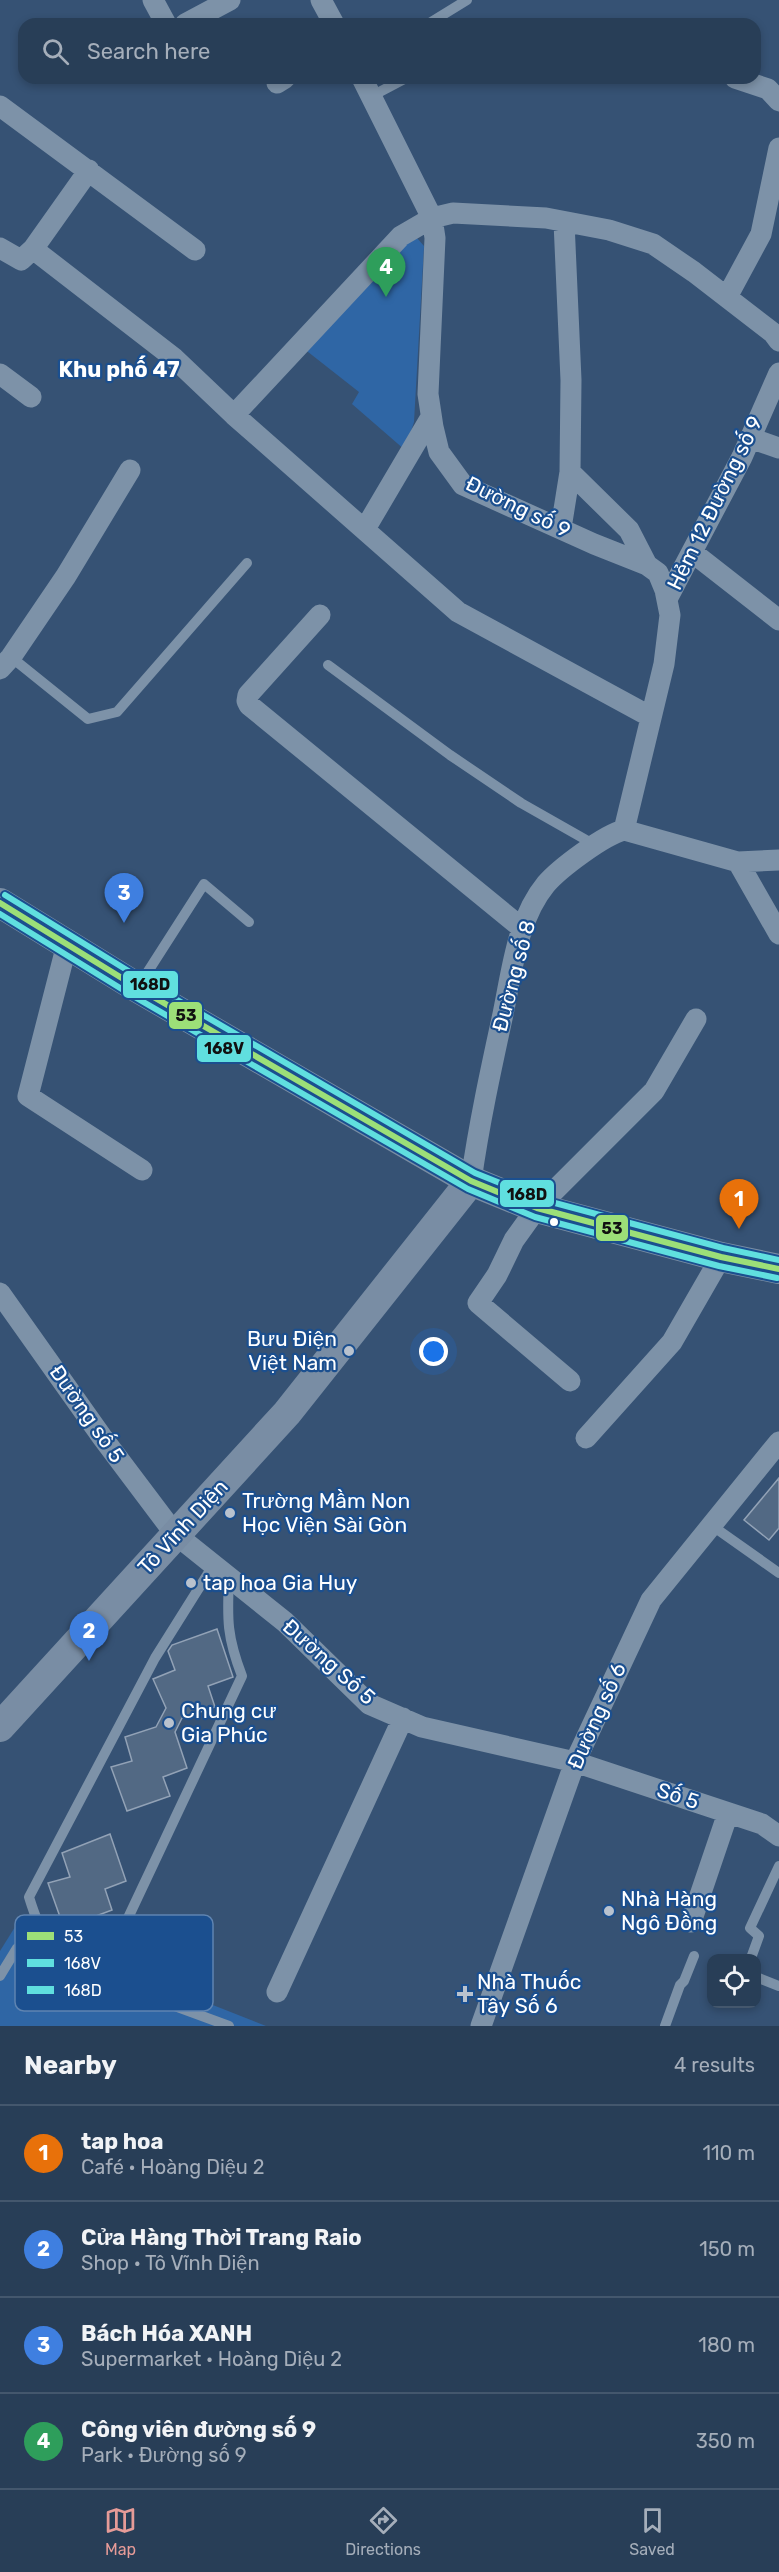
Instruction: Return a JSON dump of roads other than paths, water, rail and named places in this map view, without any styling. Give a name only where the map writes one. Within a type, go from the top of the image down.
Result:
[{"type":"street","points":[[153,0],[163,18]]},
{"type":"street","points":[[196,18],[230,0]]},
{"type":"street","points":[[321,0],[331,18]]},
{"type":"street","points":[[752,84],[768,90],[779,101]]},
{"type":"street","name":"Đường số 9","points":[[366,87],[432,218],[435,238],[428,393],[439,452],[463,485],[613,553],[647,565]]},
{"type":"street","points":[[0,106],[195,250]]},
{"type":"street","points":[[727,297],[761,234],[779,148]]},
{"type":"street","points":[[0,248],[21,260],[33,249],[89,170]]},
{"type":"street","points":[[234,415],[401,236],[432,218],[453,213],[546,218],[609,230],[653,244],[727,297],[773,333],[779,341]]},
{"type":"street","points":[[561,528],[570,472],[571,380],[564,222]]},
{"type":"street","points":[[33,249],[174,358],[234,415],[458,612],[651,717]]},
{"type":"street","name":"Hẻm 12 Đường số 9","points":[[667,599],[750,438],[779,373]]},
{"type":"street","points":[[0,374],[31,397]]},
{"type":"street","points":[[365,529],[431,417]]},
{"type":"street","points":[[750,438],[779,448]]},
{"type":"street","points":[[6,663],[66,576],[130,470]]},
{"type":"street","points":[[570,472],[629,530],[647,565],[658,573],[670,615],[665,655],[624,830],[738,862],[779,860]]},
{"type":"street","points":[[693,552],[779,620]]},
{"type":"street","points":[[320,615],[248,695],[249,705],[523,929]]},
{"type":"street","name":"Đường số 8","points":[[471,1181],[480,1122],[523,929],[546,885],[565,867],[595,845],[612,834],[624,830]]},
{"type":"street","points":[[738,862],[779,934]]},
{"type":"street","points":[[0,903],[138,988],[471,1181],[537,1208],[721,1257],[779,1269]]},
{"type":"street","points":[[67,944],[28,1096],[142,1170]]},
{"type":"street","points":[[570,1381],[478,1303],[514,1240],[537,1208],[654,1091],[696,1019]]},
{"type":"street","name":"Tô Vĩnh Diện","points":[[0,1727],[287,1413],[471,1181]]},
{"type":"street","points":[[586,1438],[672,1342],[721,1257]]},
{"type":"street","name":"Đường số 5","points":[[0,1293],[102,1437],[175,1534]]},
{"type":"street","name":"Đường số 6","points":[[480,2026],[575,1762],[651,1600],[779,1442]]},
{"type":"street","name":"Đường Số 5","points":[[175,1534],[285,1622],[369,1704],[422,1727],[575,1762]]},
{"type":"street","points":[[277,1992],[403,1718]]},
{"type":"street","name":"Số 5","points":[[575,1762],[762,1824],[779,1836]]},
{"type":"street","points":[[691,1922],[728,1813]]},
{"type":"lane","points":[[438,18],[467,0]]},
{"type":"lane","points":[[6,663],[88,719],[117,712],[247,563]]},
{"type":"lane","points":[[328,665],[450,755],[521,803],[595,845]]},
{"type":"lane","points":[[138,988],[204,884],[249,922]]},
{"type":"lane","points":[[711,1525],[779,1573]]},
{"type":"lane","points":[[34,1915],[28,1897],[155,1658],[222,1571]]},
{"type":"lane","points":[[129,1915],[242,1676],[231,1646],[222,1571]]},
{"type":"lane","points":[[753,1954],[759,1936],[750,1928],[779,1866]]},
{"type":"lane","points":[[0,1976],[15,1951]]},
{"type":"lane","points":[[665,2026],[680,1985],[684,1981],[694,1956]]},
{"type":"lane","points":[[761,1979],[779,1986]]},
{"type":"lane","points":[[188,2011],[229,2026]]},
{"type":"place","name":"Công viên đường số 9","points":[[386,297]]},
{"type":"place","name":"Bách Hóa XANH","points":[[124,923]]},
{"type":"place","name":"tap hoa","points":[[739,1229]]},
{"type":"place","name":"Bưu Điện Việt Nam","points":[[349,1351]]},
{"type":"place","name":"Trường Mầm Non Học Viện Sài Gòn","points":[[230,1513]]},
{"type":"place","name":"tap hoa Gia Huy","points":[[191,1583]]},
{"type":"place","name":"Cửa Hàng Thời Trang Raio","points":[[89,1661]]},
{"type":"place","name":"Chung cư Gia Phúc","points":[[169,1723]]},
{"type":"place","name":"Nhà Hàng Ngô Đồng","points":[[609,1911]]},
{"type":"place","name":"Nhà Thuốc Tây Số 6","points":[[465,1994]]},
{"type":"district","name":"Khu phố 47","points":[[119,369]]}]
